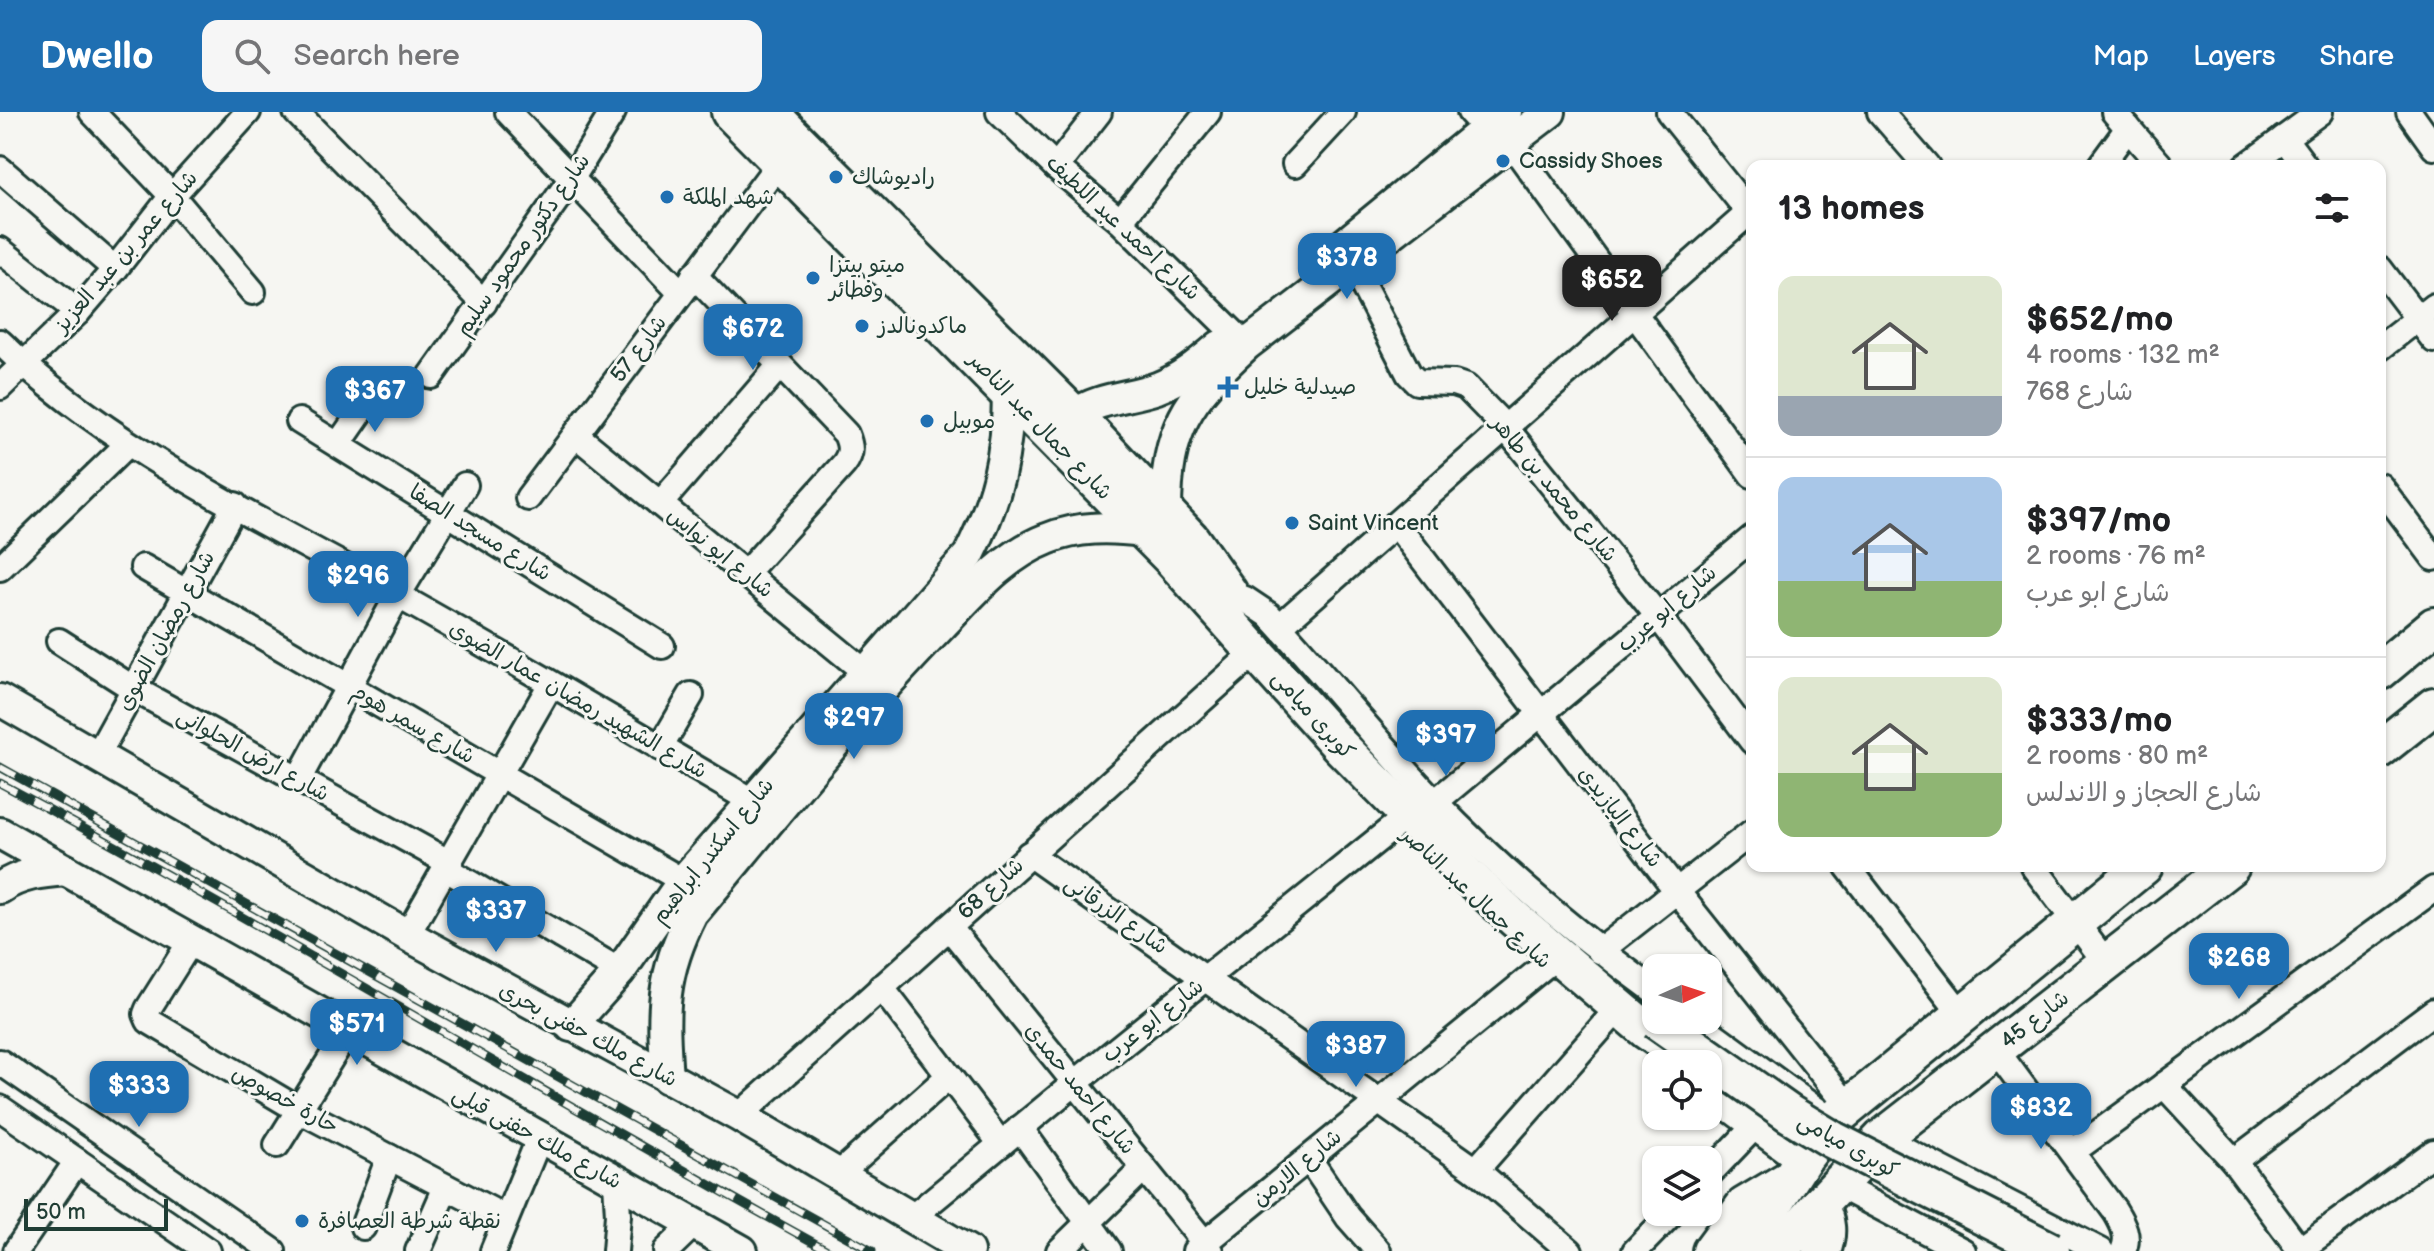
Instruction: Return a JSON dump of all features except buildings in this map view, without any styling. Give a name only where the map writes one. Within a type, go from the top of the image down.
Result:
[{"type":"main road","name":"شارع جمال عبد الناصر","points":[[730,112],[1008,392],[1154,522],[1190,538],[1222,599],[1262,646]]},
{"type":"main road","name":"شارع جمال عبد الناصر","points":[[779,116],[1074,415],[1154,522]]},
{"type":"main road","points":[[2386,666],[2434,626]]},
{"type":"main road","name":"كوبرى ميامى","points":[[1262,646],[1475,866],[1642,1008]]},
{"type":"main road","name":"كوبرى ميامى","points":[[1262,646],[1339,745],[1467,875],[1647,1031],[1673,1050]]},
{"type":"main road","points":[[2386,744],[2434,706]]},
{"type":"main road","points":[[1744,1251],[1796,1170],[1840,1114],[2137,872]]},
{"type":"main road","name":"شارع 45","points":[[1780,1251],[1882,1138],[2223,872]]},
{"type":"main road","name":"كوبرى ميامى","points":[[1676,1034],[1790,1114],[1833,1140],[2051,1251]]},
{"type":"main road","name":"كوبرى ميامى","points":[[1722,1085],[1822,1154],[2009,1251]]},
{"type":"main road","points":[[1711,1251],[1744,1206],[1796,1170]]},
{"type":"main road","points":[[1822,1251],[1827,1239],[1829,1195]]},
{"type":"street","points":[[92,112],[172,196],[253,292]]},
{"type":"street","name":"شارع عمر بن عبد العزيز","points":[[0,387],[78,312],[172,196],[248,112]]},
{"type":"street","points":[[296,112],[484,303]]},
{"type":"street","points":[[508,112],[572,178],[780,365],[846,434],[851,444],[850,455],[745,574]]},
{"type":"street","name":"شارع دكتور محمود سليم","points":[[431,376],[572,178],[613,112]]},
{"type":"street","name":"شارع احمد عبد اللطيف","points":[[999,112],[1056,167],[1120,221],[1240,340]]},
{"type":"street","points":[[1056,167],[1099,112]]},
{"type":"street","points":[[1120,221],[1208,112]]},
{"type":"street","points":[[1295,164],[1343,112]]},
{"type":"street","points":[[1154,522],[1171,449],[1182,419],[1199,391],[1240,340],[1493,123],[1550,112]]},
{"type":"street","points":[[1669,112],[1746,207]]},
{"type":"street","points":[[1880,112],[1922,160]]},
{"type":"street","points":[[2254,160],[2320,112]]},
{"type":"street","points":[[2409,112],[2434,147]]},
{"type":"street","points":[[2103,160],[2121,120],[2156,160]]},
{"type":"street","points":[[1074,415],[1096,402],[1140,393],[1174,380],[1240,340],[1352,264],[1493,123]]},
{"type":"street","points":[[1493,123],[1746,467]]},
{"type":"street","points":[[2284,138],[2300,160]]},
{"type":"street","name":"شارع 57","points":[[528,498],[780,162]]},
{"type":"street","points":[[0,169],[115,269]]},
{"type":"street","name":"شارع 68","points":[[739,1116],[1396,524],[1746,217]]},
{"type":"street","points":[[0,250],[78,312]]},
{"type":"street","name":"شارع محمد بن طاهر","points":[[1352,264],[1409,374],[1417,382],[1454,383],[1466,387],[1505,427],[1658,616],[1746,733]]},
{"type":"street","points":[[2386,275],[2426,313],[2434,340]]},
{"type":"street","points":[[2386,343],[2426,313]]},
{"type":"street","name":"شارع الشهيد رمضان عمار الضوى","points":[[0,342],[53,390],[128,444],[398,595],[752,801]]},
{"type":"street","points":[[660,504],[780,365]]},
{"type":"street","name":"شارع اسكندر ابراهيم","points":[[571,1026],[681,898],[752,801],[969,555],[996,493],[1004,460],[1008,392]]},
{"type":"street","points":[[338,445],[372,396]]},
{"type":"street","name":"شارع مسجد الصفا","points":[[299,421],[662,646]]},
{"type":"street","name":"شارع ابو نواس","points":[[576,435],[864,671]]},
{"type":"street","points":[[0,568],[128,444]]},
{"type":"street","points":[[298,780],[398,595],[465,485]]},
{"type":"street","points":[[2386,494],[2434,558]]},
{"type":"street","name":"شارع رمضان الضوى","points":[[97,756],[235,505]]},
{"type":"street","name":"شارع اسكندر ابراهيم","points":[[667,1078],[663,1008],[667,975],[677,943],[681,898],[992,573],[1018,553],[1057,536],[1078,530],[1154,522]]},
{"type":"street","name":"شارع اليازيدى","points":[[1396,524],[1676,890],[1840,1114]]},
{"type":"street","name":"شارع ابو عرب","points":[[1435,802],[1746,543]]},
{"type":"street","name":"شارع سمر هوم","points":[[143,567],[500,775],[681,898]]},
{"type":"street","name":"شارع ارض الحلوانى","points":[[59,641],[134,689],[448,866],[620,971]]},
{"type":"street","name":"شارع جمال عبد الناصر","points":[[1262,646],[1519,882],[1600,951],[1642,982]]},
{"type":"street","name":"شارع جمال عبد الناصر","points":[[1262,646],[1396,825],[1609,1019],[1650,1050]]},
{"type":"street","points":[[407,935],[551,684]]},
{"type":"street","points":[[660,748],[691,695]]},
{"type":"street","name":"شارع ملك حفنى بحرى","points":[[0,700],[407,935],[739,1116],[968,1251]]},
{"type":"street","name":"شارع ابو عرب","points":[[910,1219],[1396,825]]},
{"type":"street","name":"شارع ملك حفنى قبلى","points":[[0,833],[742,1251]]},
{"type":"street","points":[[1600,951],[1746,837]]},
{"type":"street","name":"شارع الزرقانى","points":[[1029,854],[1476,1170],[1570,1251]]},
{"type":"street","points":[[0,888],[12,879],[38,872],[66,870]]},
{"type":"street","points":[[1852,872],[1962,1015]]},
{"type":"street","points":[[2037,872],[2107,964]]},
{"type":"street","points":[[2072,1152],[2434,889]]},
{"type":"street","name":"شارع احمد حمدى","points":[[949,927],[1144,1168],[1204,1248]]},
{"type":"street","name":"حارة خصوص","points":[[191,941],[148,1009],[146,1014],[149,1021],[299,1110],[506,1218]]},
{"type":"street","name":"شارع الارمن","points":[[1204,1248],[1547,964]]},
{"type":"street","points":[[881,987],[949,1076],[1011,1136],[1088,1222],[1109,1251]]},
{"type":"street","points":[[2234,1161],[2434,1011]]},
{"type":"street","points":[[1476,1170],[1609,1019]]},
{"type":"street","points":[[277,1145],[348,1031]]},
{"type":"street","points":[[1716,1034],[1840,1114]]},
{"type":"street","points":[[1996,1050],[2124,1226],[2127,1243],[2123,1251]]},
{"type":"street","points":[[3,1070],[273,1251]]},
{"type":"street","points":[[839,1174],[949,1076]]},
{"type":"street","points":[[2164,1085],[2234,1161],[2299,1250],[2434,1152]]},
{"type":"street","points":[[1722,1103],[1754,1127],[1796,1170]]},
{"type":"street","points":[[0,1108],[208,1251]]},
{"type":"street","points":[[1722,1160],[1754,1127]]},
{"type":"street","points":[[1882,1138],[2101,1251]]},
{"type":"street","points":[[493,1251],[539,1139]]},
{"type":"street","points":[[363,1227],[389,1157]]},
{"type":"street","points":[[1309,1159],[1348,1217],[1378,1251]]},
{"type":"street","points":[[22,1249],[77,1161]]},
{"type":"street","points":[[1059,1251],[1144,1168]]},
{"type":"street","points":[[615,1251],[618,1215],[616,1182]]},
{"type":"street","points":[[418,1251],[446,1187]]},
{"type":"street","points":[[1829,1195],[1963,1251]]},
{"type":"street","points":[[666,1251],[694,1224]]},
{"type":"street","points":[[1635,1251],[1659,1226]]},
{"type":"railway","points":[[0,767],[872,1251]]},
{"type":"railway","points":[[0,783],[209,898],[829,1251]]},
{"type":"place","name":"Cassidy Shoes","points":[[1503,161]]},
{"type":"place","name":"راديوشاك","points":[[836,177]]},
{"type":"place","name":"شهد الملكة","points":[[667,197]]},
{"type":"place","name":"ميتو بيتزا وفطائر","points":[[813,278]]},
{"type":"place","name":"ماكدونالدز","points":[[862,326]]},
{"type":"place","name":"صيدلية خليل","points":[[1228,387]]},
{"type":"place","name":"موبيل","points":[[927,421]]},
{"type":"place","name":"Saint Vincent","points":[[1292,523]]},
{"type":"place","name":"نقطة شرطة العصافرة","points":[[302,1221]]}]
